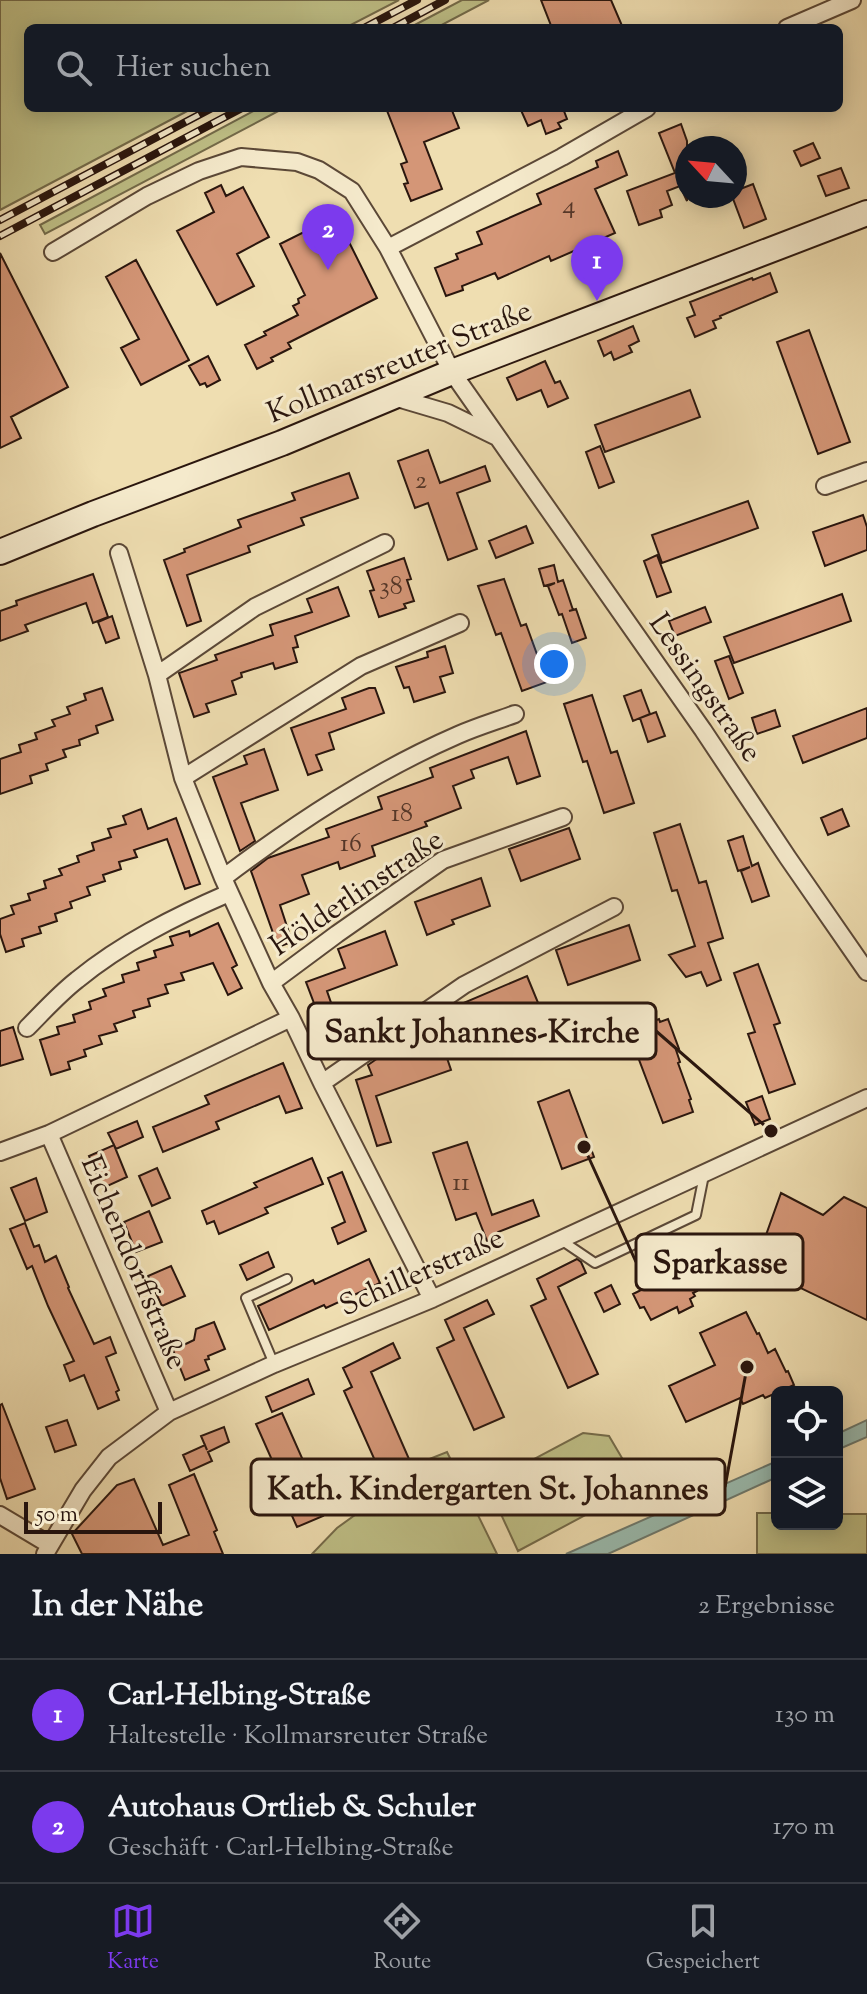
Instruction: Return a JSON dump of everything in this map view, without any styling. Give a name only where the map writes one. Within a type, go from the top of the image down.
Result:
[{"type":"main road","name":"Kollmarsreuter Straße","points":[[0,552],[282,443],[452,372],[867,213]]},
{"type":"street","points":[[796,24],[852,0]]},
{"type":"street","points":[[388,248],[562,157],[640,112]]},
{"type":"street","name":"Lessingstraße","points":[[53,252],[147,196],[199,171],[241,157],[297,162],[319,170],[352,191],[388,248],[452,372],[703,730],[867,972]]},
{"type":"street","name":"Lessingstraße","points":[[394,397],[448,413],[496,437]]},
{"type":"street","points":[[825,486],[867,471]]},
{"type":"street","points":[[157,675],[255,607],[385,543]]},
{"type":"street","name":"Hölderlinstraße","points":[[119,553],[157,675],[183,778],[226,885],[271,983],[432,1299]]},
{"type":"street","points":[[183,778],[361,666],[460,623]]},
{"type":"street","points":[[27,1028],[77,980],[226,885],[278,837],[360,785],[459,735],[515,714]]},
{"type":"street","name":"Hölderlinstraße","points":[[271,983],[443,860],[563,817]]},
{"type":"street","points":[[322,1083],[464,985],[614,907]]},
{"type":"street","points":[[0,1152],[49,1134],[291,1018]]},
{"type":"street","name":"Schillerstraße","points":[[50,1551],[83,1490],[109,1457],[169,1412],[274,1364],[432,1299],[867,1098]]},
{"type":"street","name":"Eichendorffstraße","points":[[49,1134],[169,1412]]},
{"type":"street","points":[[0,1515],[50,1551]]},
{"type":"lane","points":[[561,1240],[595,1263],[696,1215],[704,1174]]},
{"type":"lane","points":[[274,1364],[246,1298],[287,1279]]},
{"type":"green space","points":[[0,0],[399,0],[353,24],[24,24],[24,112],[185,112],[0,210]]},
{"type":"green space","points":[[462,0],[489,0],[444,24],[417,24]]},
{"type":"green space","points":[[252,112],[276,112],[45,234],[40,225]]},
{"type":"green space","points":[[583,1433],[609,1436],[632,1475],[623,1495],[518,1551],[487,1484]]},
{"type":"green space","points":[[447,1452],[497,1554],[312,1554],[337,1528],[377,1499],[374,1481]]},
{"type":"green space","points":[[757,1513],[771,1513],[771,1530],[843,1530],[843,1514],[867,1514],[867,1554],[757,1554]]},
{"type":"water","points":[[867,1420],[867,1437],[843,1447],[843,1431]]},
{"type":"water","points":[[771,1464],[771,1480],[608,1554],[566,1554]]},
{"type":"building","points":[[541,0],[611,0],[621,24],[550,24]]},
{"type":"building","points":[[388,112],[453,112],[459,128],[424,142],[442,189],[411,201],[401,164],[407,162]]},
{"type":"building","points":[[522,112],[564,112],[567,119],[558,123],[561,128],[546,134],[541,120],[528,126]]},
{"type":"building","points":[[681,124],[685,136],[675,136],[675,173],[659,133]]},
{"type":"building","points":[[813,143],[820,158],[801,166],[794,151]]},
{"type":"building","points":[[618,151],[627,175],[595,189],[615,233],[551,261],[549,256],[498,279],[495,273],[446,296],[435,268],[458,259],[456,254],[482,244],[477,232],[541,204],[537,194],[598,167],[596,161]]},
{"type":"building","points":[[841,168],[849,188],[826,196],[818,176]]},
{"type":"building","points":[[675,173],[675,188],[667,191],[672,205],[660,210],[662,217],[639,225],[627,191]]},
{"type":"building","points":[[753,184],[766,219],[744,228],[736,208],[747,208],[747,186]]},
{"type":"building","points":[[221,185],[226,196],[243,187],[269,237],[237,254],[254,286],[217,305],[177,231],[214,212],[205,193]]},
{"type":"building","points":[[336,216],[377,298],[288,343],[291,348],[257,369],[245,345],[298,315],[293,306],[305,295],[280,244]]},
{"type":"building","points":[[0,253],[68,387],[11,417],[21,438],[0,448]]},
{"type":"building","points":[[136,260],[189,360],[141,385],[121,348],[139,339],[106,277]]},
{"type":"building","points":[[770,273],[777,292],[720,316],[713,321],[716,328],[695,337],[687,318],[695,315],[690,302]]},
{"type":"building","points":[[633,326],[639,341],[629,346],[632,352],[614,360],[611,352],[604,356],[598,341]]},
{"type":"building","points":[[809,330],[850,442],[818,454],[777,342]]},
{"type":"building","points":[[208,356],[220,380],[207,387],[205,383],[200,385],[189,366]]},
{"type":"building","points":[[545,361],[555,383],[560,381],[568,398],[548,407],[541,390],[517,400],[507,378]]},
{"type":"building","points":[[690,390],[700,417],[605,452],[595,425]]},
{"type":"building","points":[[600,446],[614,482],[599,488],[586,452]]},
{"type":"building","points":[[428,450],[440,483],[485,466],[490,481],[457,493],[477,549],[448,560],[428,503],[415,508],[398,461]]},
{"type":"building","points":[[349,473],[358,498],[301,518],[304,525],[248,546],[250,552],[187,575],[201,621],[187,626],[164,560],[241,527],[238,520],[295,500],[292,493]]},
{"type":"building","points":[[748,501],[758,528],[662,563],[652,535]]},
{"type":"building","points":[[863,515],[867,527],[867,550],[825,566],[813,532]]},
{"type":"building","points":[[526,526],[533,543],[496,558],[489,541]]},
{"type":"building","points":[[657,555],[671,592],[657,597],[644,561]]},
{"type":"building","points":[[404,558],[414,601],[404,604],[406,608],[379,617],[367,571]]},
{"type":"building","points":[[554,565],[558,582],[563,580],[586,638],[572,643],[548,586],[555,583],[544,586],[539,569]]},
{"type":"building","points":[[93,574],[108,617],[93,623],[86,603],[25,625],[28,631],[0,641],[0,611],[17,605],[16,601]]},
{"type":"building","points":[[504,579],[521,626],[526,624],[547,682],[522,691],[501,633],[496,635],[478,586]]},
{"type":"building","points":[[338,587],[349,616],[295,636],[298,647],[293,648],[297,662],[275,669],[273,663],[241,673],[242,677],[232,681],[236,694],[206,704],[209,712],[194,717],[179,673],[217,660],[215,655],[273,635],[270,625],[312,612],[307,599]]},
{"type":"building","points":[[842,594],[851,621],[734,663],[724,637]]},
{"type":"building","points":[[705,607],[711,622],[675,636],[669,621]]},
{"type":"building","points":[[112,616],[119,638],[106,643],[98,622]]},
{"type":"building","points":[[445,646],[453,673],[440,677],[445,692],[414,702],[409,687],[404,688],[396,667],[428,657],[427,652]]},
{"type":"building","points":[[729,656],[743,693],[729,699],[715,661]]},
{"type":"building","points":[[102,688],[113,720],[96,726],[98,733],[79,740],[80,745],[63,750],[66,757],[46,764],[48,770],[30,776],[32,783],[0,794],[0,759],[21,752],[19,745],[37,739],[35,733],[55,726],[52,720],[70,714],[67,707],[86,700],[84,694]]},
{"type":"building","points":[[375,688],[384,713],[329,733],[334,749],[316,755],[322,770],[308,775],[291,728],[346,709],[342,698]]},
{"type":"building","points":[[641,690],[650,714],[633,721],[624,696]]},
{"type":"building","points":[[592,695],[611,753],[617,751],[634,803],[604,813],[564,704]]},
{"type":"building","points":[[867,708],[867,738],[803,763],[793,736]]},
{"type":"building","points":[[775,710],[780,726],[757,734],[752,718]]},
{"type":"building","points":[[656,712],[665,736],[648,742],[640,718]]},
{"type":"building","points":[[526,731],[540,776],[517,784],[508,757],[471,770],[474,778],[453,786],[461,808],[425,822],[427,826],[372,846],[375,856],[340,869],[338,862],[302,875],[309,894],[280,905],[292,942],[278,947],[251,871],[268,858],[329,837],[326,829],[382,809],[378,797],[433,777],[430,768]]},
{"type":"building","points":[[264,749],[278,790],[241,803],[255,841],[240,851],[213,777],[247,764],[244,756]]},
{"type":"building","points":[[141,809],[148,829],[176,818],[200,884],[185,889],[167,839],[134,850],[137,857],[119,862],[121,869],[103,875],[105,881],[87,887],[90,895],[70,902],[72,908],[55,914],[57,921],[39,927],[41,933],[22,939],[24,946],[6,952],[0,934],[0,919],[14,914],[11,906],[30,900],[28,894],[46,888],[44,881],[62,875],[59,869],[79,862],[77,856],[94,850],[92,843],[111,837],[108,829],[126,824],[123,816]]},
{"type":"building","points":[[842,809],[849,826],[828,835],[821,818]]},
{"type":"building","points":[[680,824],[699,883],[706,881],[723,938],[708,943],[721,980],[707,986],[701,972],[686,977],[669,955],[695,946],[677,890],[672,891],[654,833]]},
{"type":"building","points":[[569,828],[580,859],[521,881],[509,849]]},
{"type":"building","points":[[743,836],[752,866],[758,863],[769,896],[752,902],[741,871],[750,867],[738,871],[728,841]]},
{"type":"building","points":[[481,878],[490,906],[452,920],[454,924],[427,935],[415,902]]},
{"type":"building","points":[[218,923],[237,965],[232,968],[242,988],[228,995],[213,963],[181,973],[184,980],[165,985],[168,993],[148,999],[150,1006],[133,1011],[135,1017],[114,1024],[117,1031],[99,1036],[102,1044],[84,1050],[86,1056],[68,1062],[70,1069],[51,1075],[40,1040],[59,1034],[57,1027],[75,1022],[73,1015],[91,1009],[89,1002],[106,996],[103,989],[124,982],[122,975],[139,970],[137,963],[156,957],[154,951],[173,945],[170,937],[189,931],[190,936]]},
{"type":"building","points":[[629,925],[640,960],[568,985],[556,950]]},
{"type":"building","points":[[385,931],[397,965],[327,991],[345,1043],[331,1048],[306,982],[345,968],[338,949]]},
{"type":"building","points":[[758,964],[780,1023],[774,1025],[795,1084],[769,1093],[748,1034],[755,1032],[734,973]]},
{"type":"building","points":[[527,976],[541,1010],[445,1052],[451,1070],[376,1096],[391,1142],[377,1146],[356,1080],[372,1075],[368,1065],[378,1058],[463,1028],[454,1007]]},
{"type":"building","points":[[659,1019],[660,1022],[668,1019],[679,1049],[676,1050],[678,1063],[693,1112],[663,1123],[632,1033]]},
{"type":"building","points":[[13,1027],[23,1059],[0,1066],[0,1031]]},
{"type":"building","points":[[283,1063],[302,1108],[286,1113],[279,1096],[216,1122],[219,1129],[163,1152],[153,1127],[209,1104],[205,1096]]},
{"type":"building","points":[[569,1090],[594,1157],[562,1169],[538,1102]]},
{"type":"building","points":[[762,1096],[770,1119],[755,1125],[746,1102]]},
{"type":"building","points":[[137,1121],[143,1137],[116,1149],[108,1133]]},
{"type":"building","points":[[467,1142],[492,1215],[533,1200],[539,1216],[498,1232],[501,1241],[489,1246],[476,1213],[456,1220],[433,1153]]},
{"type":"building","points":[[114,1145],[127,1177],[103,1188],[89,1156]]},
{"type":"building","points":[[312,1158],[323,1184],[265,1208],[268,1213],[219,1234],[214,1221],[207,1224],[202,1211],[257,1187],[254,1183]]},
{"type":"building","points":[[157,1168],[170,1198],[152,1206],[139,1176]]},
{"type":"building","points":[[342,1172],[366,1231],[338,1244],[332,1228],[345,1222],[328,1178]]},
{"type":"building","points":[[36,1178],[47,1212],[25,1221],[11,1188]]},
{"type":"building","points":[[781,1193],[823,1215],[844,1197],[867,1208],[867,1320],[755,1266]]},
{"type":"building","points":[[149,1211],[162,1242],[136,1252],[124,1222]]},
{"type":"building","points":[[25,1223],[34,1247],[39,1245],[45,1262],[56,1256],[94,1344],[110,1337],[116,1353],[106,1357],[119,1390],[116,1392],[119,1400],[98,1409],[84,1375],[70,1381],[64,1365],[74,1361],[32,1266],[27,1269],[10,1229]]},
{"type":"building","points":[[268,1252],[274,1267],[247,1280],[240,1265]]},
{"type":"building","points":[[369,1259],[380,1283],[269,1330],[258,1306],[313,1280],[315,1284]]},
{"type":"building","points":[[577,1259],[586,1273],[558,1287],[598,1374],[568,1388],[531,1306],[546,1299],[537,1279]]},
{"type":"building","points":[[171,1266],[185,1296],[162,1306],[148,1276]]},
{"type":"building","points":[[687,1272],[697,1291],[690,1299],[693,1306],[679,1313],[677,1307],[651,1320],[633,1294],[667,1277],[670,1281]]},
{"type":"building","points":[[611,1285],[620,1304],[604,1312],[595,1293]]},
{"type":"building","points":[[487,1300],[494,1314],[464,1328],[504,1417],[474,1430],[437,1348],[454,1340],[445,1320]]},
{"type":"building","points":[[746,1312],[768,1353],[775,1349],[794,1385],[771,1386],[771,1395],[765,1398],[763,1395],[743,1404],[740,1398],[686,1422],[669,1386],[715,1365],[700,1333]]},
{"type":"building","points":[[214,1322],[225,1349],[208,1356],[209,1359],[205,1360],[209,1370],[185,1380],[173,1350],[194,1340],[196,1329]]},
{"type":"building","points":[[393,1343],[400,1358],[371,1372],[409,1459],[380,1472],[344,1391],[352,1387],[343,1368]]},
{"type":"building","points":[[308,1379],[314,1394],[272,1412],[266,1397]]},
{"type":"building","points":[[2,1404],[35,1489],[7,1499],[0,1478]]},
{"type":"building","points":[[282,1413],[323,1516],[297,1527],[256,1424]]},
{"type":"building","points":[[67,1420],[76,1445],[55,1452],[46,1427]]},
{"type":"building","points":[[224,1427],[229,1442],[208,1452],[212,1461],[190,1471],[183,1455],[205,1445],[201,1436]]},
{"type":"building","points":[[194,1474],[217,1530],[214,1532],[223,1554],[82,1554],[72,1534],[117,1485],[134,1479],[163,1545],[189,1535],[169,1485]]},
{"type":"railway","points":[[372,24],[417,0]]},
{"type":"railway","points":[[400,24],[445,0]]},
{"type":"railway","points":[[0,220],[204,112]]},
{"type":"railway","points":[[0,236],[234,112]]},
{"type":"place","name":"Autohaus Ortlieb & Schuler","points":[[328,270]]},
{"type":"place","name":"Carl-Helbing-Straße","points":[[597,301]]},
{"type":"place","name":"Sankt Johannes-Kirche","points":[[771,1131]]},
{"type":"place","name":"Sparkasse","points":[[584,1147]]},
{"type":"place","name":"Kath. Kindergarten St. Johannes","points":[[747,1367]]}]
